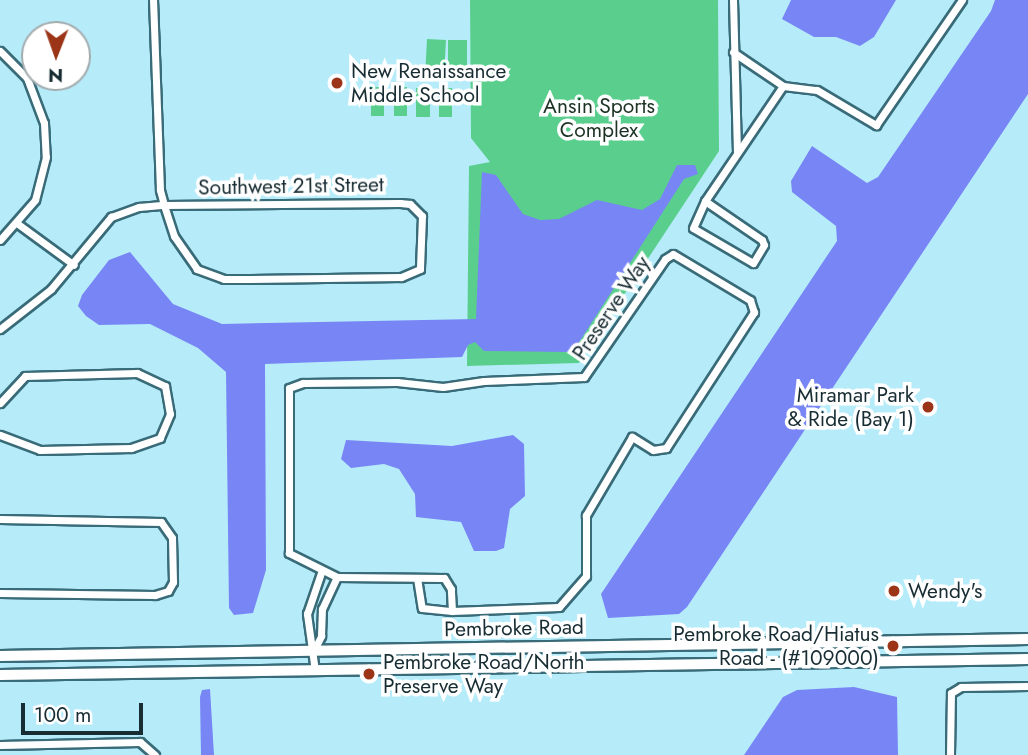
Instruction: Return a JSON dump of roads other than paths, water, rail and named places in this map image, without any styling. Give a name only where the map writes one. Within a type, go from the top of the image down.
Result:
[{"type":"main road","points":[[941,659],[942,639]]},
{"type":"main road","name":"Pembroke Road","points":[[0,656],[1028,639]]},
{"type":"main road","points":[[664,645],[664,664]]},
{"type":"main road","name":"Pembroke Road","points":[[0,675],[1028,659]]},
{"type":"street","points":[[153,0],[156,163],[164,205]]},
{"type":"street","points":[[733,0],[737,151]]},
{"type":"street","points":[[733,52],[783,86],[815,89],[873,125],[880,124],[962,0]]},
{"type":"street","points":[[0,51],[27,78],[44,123],[46,157],[35,201],[18,224],[0,240]]},
{"type":"street","points":[[705,201],[762,240],[764,245],[753,263],[693,228],[705,201],[783,86]]},
{"type":"street","name":"Southwest 21st Street","points":[[0,329],[74,265],[111,217],[125,209],[164,205],[400,203],[418,208],[422,216],[422,262],[416,274],[224,279],[197,269],[174,236],[164,205]]},
{"type":"street","points":[[18,224],[74,265]]},
{"type":"street","name":"Preserve Way","points":[[673,254],[750,300],[754,313],[666,447],[653,450],[632,437],[586,515],[586,576],[559,607],[452,611],[449,582],[417,578],[337,577],[322,570],[289,553],[286,399],[294,384],[397,382],[443,387],[484,381],[584,377],[665,259],[673,254]]},
{"type":"street","points":[[0,404],[25,376],[137,373],[165,386],[170,414],[160,438],[131,448],[40,450],[0,435]]},
{"type":"street","points":[[0,519],[161,522],[168,528],[173,571],[168,591],[155,595],[0,593]]},
{"type":"street","points":[[315,671],[314,650],[306,626],[311,596],[322,570]]},
{"type":"street","points":[[314,650],[321,636],[325,601],[337,577]]},
{"type":"street","points":[[417,578],[422,608],[452,611]]},
{"type":"street","points":[[311,596],[325,601]]},
{"type":"street","points":[[950,755],[951,693],[961,688],[1028,686]]},
{"type":"street","points":[[0,745],[140,742],[149,747],[155,755]]},
{"type":"street","points":[[67,743],[67,755]]},
{"type":"water","points":[[791,0],[896,0],[874,37],[860,46],[836,37],[814,37],[782,19]]},
{"type":"water","points":[[995,0],[1028,0],[1028,94],[687,607],[679,614],[608,618],[601,594],[837,241],[836,226],[792,192],[791,181],[812,146],[867,183],[878,177],[991,11]]},
{"type":"water","points":[[677,165],[695,165],[698,174],[684,179],[576,347],[567,352],[484,351],[475,342],[468,345],[462,357],[265,364],[266,570],[253,613],[234,615],[229,608],[226,372],[198,348],[150,324],[99,325],[86,316],[78,306],[82,295],[109,260],[130,252],[173,304],[222,324],[476,319],[482,172],[496,175],[523,214],[540,220],[559,219],[597,200],[642,210],[660,199]]},
{"type":"water","points":[[513,435],[524,444],[525,496],[510,509],[504,548],[496,551],[474,551],[461,522],[416,517],[415,494],[399,469],[384,464],[351,468],[341,459],[346,440],[452,446]]},
{"type":"water","points":[[854,687],[897,697],[898,755],[744,755],[783,697],[797,690]]},
{"type":"water","points":[[210,689],[214,755],[201,755],[200,697],[202,690]]},
{"type":"place","name":"New Renaissance Middle School","points":[[337,83]]},
{"type":"place","name":"Miramar Park & Ride (Bay 1)","points":[[928,407]]},
{"type":"place","name":"Wendy's","points":[[894,591]]},
{"type":"place","name":"Pembroke Road/Hiatus Road - (#109000)","points":[[893,646]]},
{"type":"place","name":"Pembroke Road/North Preserve Way","points":[[369,674]]},
{"type":"park label","name":"Ansin Sports Complex","points":[[599,118]]}]
